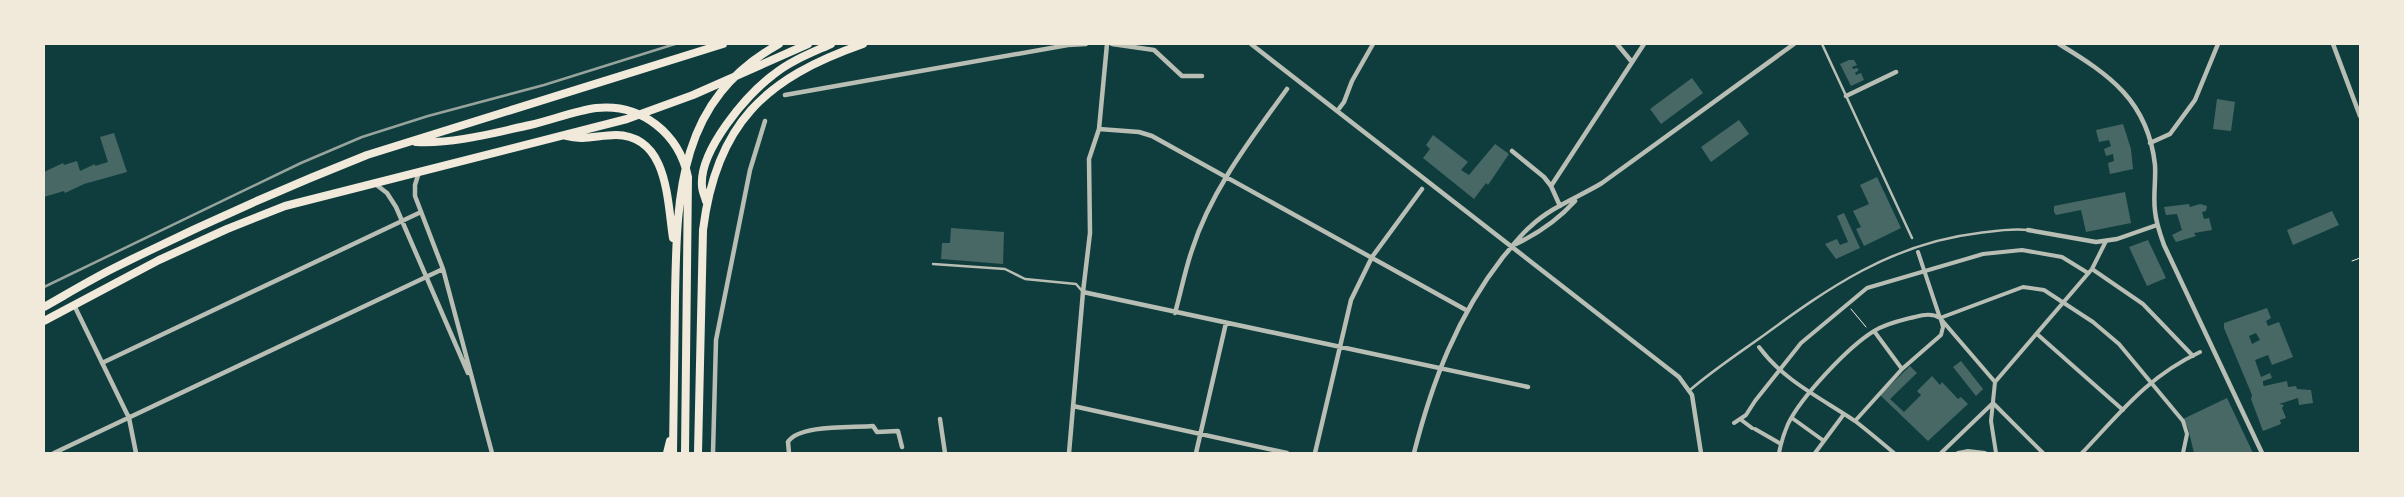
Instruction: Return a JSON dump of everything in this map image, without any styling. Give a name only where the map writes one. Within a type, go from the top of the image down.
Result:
[{"type":"main road","points":[[44,307],[112,269],[258,200],[367,155],[723,44]]},
{"type":"main road","points":[[673,453],[676,253],[678,202],[684,166],[698,126],[722,92],[744,68],[779,44]]},
{"type":"main road","points":[[44,321],[136,272],[226,229],[285,206],[564,136],[658,109],[808,44]]},
{"type":"main road","points":[[792,52],[821,44]]},
{"type":"main road","points":[[707,203],[702,186],[704,172],[719,137],[732,117],[745,101],[773,75],[792,62],[831,44]]},
{"type":"main road","points":[[698,453],[702,264],[707,203],[725,150],[744,119],[764,97],[804,67],[863,44]]},
{"type":"main road","points":[[409,142],[436,143],[530,125],[605,107],[635,112],[653,122],[675,144],[685,163],[688,192],[685,453]]},
{"type":"main road","points":[[564,136],[580,140],[626,136],[642,142],[649,148],[658,162],[665,184],[676,253]]},
{"type":"main road","points":[[667,453],[674,426]]},
{"type":"street","points":[[785,95],[1068,45],[1086,44]]},
{"type":"street","points":[[1069,453],[1090,232],[1089,158],[1099,129],[1107,44]]},
{"type":"street","points":[[1112,44],[1154,50],[1182,76],[1202,76]]},
{"type":"street","points":[[1250,44],[1338,110],[1675,373],[1690,390],[1701,453]]},
{"type":"street","points":[[1338,110],[1344,102],[1352,80],[1373,44]]},
{"type":"street","points":[[1617,44],[1632,62]]},
{"type":"street","points":[[1551,186],[1644,44]]},
{"type":"street","points":[[1512,246],[1537,234],[1564,213],[1578,198],[1794,44]]},
{"type":"street","points":[[2059,44],[2098,67],[2115,82],[2139,114],[2150,143],[2155,168],[2155,210],[2157,225],[2164,245],[2262,453]]},
{"type":"street","points":[[2150,143],[2170,134],[2195,100],[2218,44]]},
{"type":"street","points":[[2333,44],[2360,116]]},
{"type":"street","points":[[1846,96],[1896,72]]},
{"type":"street","points":[[1175,312],[1192,248],[1226,177],[1287,89]]},
{"type":"street","points":[[713,453],[716,340],[750,170],[765,121]]},
{"type":"street","points":[[1099,129],[1139,132],[1152,136],[1466,310]]},
{"type":"street","points":[[1512,151],[1544,177],[1551,186],[1560,206]]},
{"type":"street","points":[[419,172],[415,185],[415,196],[444,269],[492,453]]},
{"type":"street","points":[[374,183],[387,193],[402,221],[472,381]]},
{"type":"street","points":[[1315,453],[1338,348],[1351,300],[1372,257],[1422,189]]},
{"type":"street","points":[[1414,453],[1439,369],[1466,310],[1484,282],[1530,226],[1560,206],[1578,198]]},
{"type":"street","points":[[102,363],[421,212]]},
{"type":"street","points":[[2028,230],[2076,240],[2106,241],[2157,225]]},
{"type":"street","points":[[1996,453],[1991,421],[1996,380],[2090,271],[2106,241]]},
{"type":"street","points":[[1734,423],[1746,415],[1800,342],[1867,288],[1982,254],[2022,250],[2061,259],[2090,271],[2143,304],[2192,356]]},
{"type":"street","points":[[1855,421],[1902,369],[1942,335],[1943,327],[1918,252]]},
{"type":"street","points":[[54,453],[444,269]]},
{"type":"street","points":[[1940,318],[2023,287],[2044,290],[2064,302],[2119,344],[2151,380],[2154,387],[2185,426],[2187,441],[2183,453]]},
{"type":"street","points":[[1083,292],[1338,348],[1528,387]]},
{"type":"street","points":[[74,305],[129,418],[136,453]]},
{"type":"street","points":[[1778,453],[1792,418],[1809,394],[1849,352],[1874,331],[1918,317],[1934,314],[1940,318],[1971,351],[1991,378],[2002,384]]},
{"type":"street","points":[[1196,453],[1226,323]]},
{"type":"street","points":[[1874,331],[1902,369]]},
{"type":"street","points":[[2037,334],[2123,410]]},
{"type":"street","points":[[1760,347],[1780,369],[1809,394],[1855,421],[1894,453]]},
{"type":"street","points":[[2082,453],[2151,380],[2200,352]]},
{"type":"street","points":[[1941,453],[1993,403]]},
{"type":"street","points":[[1993,403],[2044,453]]},
{"type":"street","points":[[1073,406],[1287,453]]},
{"type":"street","points":[[1815,453],[1844,414]]},
{"type":"street","points":[[1792,418],[1824,441]]},
{"type":"street","points":[[940,419],[946,453]]},
{"type":"street","points":[[1740,419],[1781,444]]},
{"type":"street","points":[[788,453],[788,442],[795,434],[838,428],[872,426],[877,432],[898,431],[902,447]]},
{"type":"street","points":[[1958,453],[1968,451],[1985,453]]},
{"type":"lane","points":[[1822,44],[1912,238]]},
{"type":"lane","points":[[1690,390],[1725,362],[1819,295],[1859,271],[1916,247],[1948,238],[2006,230],[2028,230]]},
{"type":"lane","points":[[933,264],[1005,269],[1025,279],[1076,284],[1083,292]]},
{"type":"path","points":[[2352,261],[2360,258]]},
{"type":"path","points":[[1846,303],[1868,329],[1874,331]]},
{"type":"building","points":[[1854,60],[1857,65],[1852,67],[1853,69],[1857,68],[1859,70],[1855,73],[1856,75],[1861,73],[1864,80],[1851,86],[1840,64]]},
{"type":"building","points":[[1692,78],[1703,93],[1661,124],[1650,109]]},
{"type":"building","points":[[2217,99],[2235,102],[2231,131],[2213,129]]},
{"type":"building","points":[[1739,120],[1749,134],[1711,162],[1701,147]]},
{"type":"building","points":[[2123,124],[2131,149],[2133,169],[2110,174],[2108,163],[2114,161],[2113,154],[2106,156],[2104,149],[2111,146],[2109,140],[2099,142],[2096,130]]},
{"type":"building","points":[[114,133],[127,172],[84,184],[65,193],[64,191],[44,197],[44,172],[63,163],[64,165],[77,161],[80,171],[95,164],[95,166],[108,162],[100,137]]},
{"type":"building","points":[[1433,135],[1468,162],[1461,170],[1469,175],[1495,144],[1509,154],[1488,185],[1486,183],[1474,199],[1423,158],[1430,149],[1426,145]]},
{"type":"building","points":[[1877,177],[1901,228],[1864,246],[1856,229],[1861,227],[1853,211],[1869,204],[1860,185]]},
{"type":"building","points":[[2125,192],[2131,223],[2086,232],[2081,210],[2056,215],[2054,212],[2054,206]]},
{"type":"building","points":[[2189,204],[2190,207],[2200,204],[2207,206],[2206,211],[2202,212],[2204,219],[2209,218],[2212,230],[2194,233],[2196,236],[2176,242],[2172,235],[2182,230],[2177,214],[2166,215],[2164,207]]},
{"type":"building","points":[[2332,211],[2339,225],[2293,245],[2287,230]]},
{"type":"building","points":[[1844,213],[1860,248],[1836,259],[1825,244],[1837,239],[1840,245],[1848,242],[1837,216]]},
{"type":"building","points":[[951,228],[1004,232],[1003,264],[941,259],[942,243],[950,243]]},
{"type":"building","points":[[2148,240],[2166,278],[2147,286],[2129,247]]},
{"type":"building","points":[[2267,308],[2271,318],[2266,321],[2268,326],[2279,322],[2293,357],[2272,365],[2268,355],[2255,360],[2261,377],[2270,373],[2272,378],[2263,381],[2263,384],[2264,386],[2287,381],[2288,387],[2296,386],[2297,389],[2311,390],[2313,403],[2299,405],[2298,398],[2279,404],[2284,405],[2282,408],[2286,418],[2280,420],[2281,424],[2263,431],[2251,399],[2252,395],[2224,328],[2224,323]],"holes":[[[2256,333],[2260,340],[2252,344],[2249,336]]]},
{"type":"building","points":[[1961,361],[1983,389],[1976,396],[1953,367]]},
{"type":"building","points":[[1910,366],[1917,373],[1890,399],[1904,412],[1921,395],[1917,391],[1932,376],[1940,385],[1942,382],[1958,399],[1961,397],[1968,404],[1928,441],[1880,395]]},
{"type":"building","points":[[2227,398],[2253,453],[2194,453],[2188,428],[2183,419]]},
{"type":"railway","points":[[44,287],[301,163],[362,137],[428,116],[544,85],[675,44]]}]
